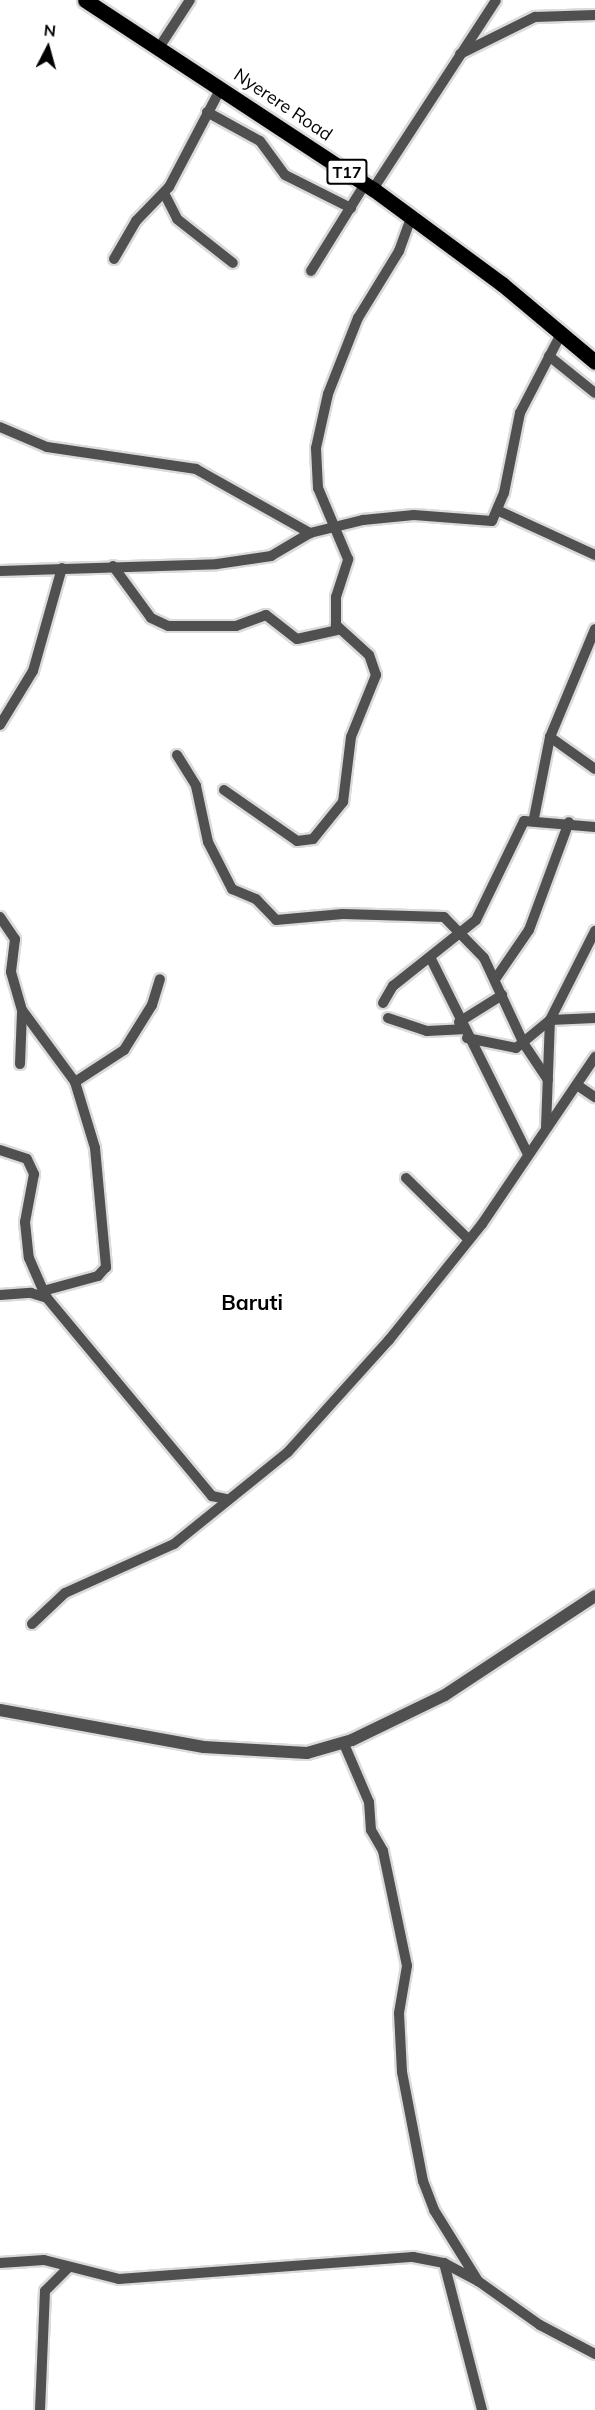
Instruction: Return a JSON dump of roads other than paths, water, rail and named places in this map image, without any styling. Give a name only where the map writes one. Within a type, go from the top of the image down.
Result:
[{"type":"main road","name":"Nyerere Road","points":[[86,0],[160,46],[369,187],[595,362]]},
{"type":"street","points":[[160,46],[190,0]]},
{"type":"street","points":[[311,271],[351,208],[369,187],[496,0]]},
{"type":"street","points":[[456,56],[535,17],[595,15]]},
{"type":"street","points":[[114,259],[136,221],[164,193],[221,88]]},
{"type":"street","points":[[207,112],[260,141],[285,175],[351,208]]},
{"type":"street","points":[[164,193],[177,219],[233,263]]},
{"type":"street","points":[[224,790],[297,842],[313,839],[336,812],[344,796],[351,737],[376,675],[369,655],[338,630],[336,597],[348,559],[318,488],[320,422],[357,318],[399,251],[411,218]]},
{"type":"street","points":[[0,571],[262,559],[310,533],[334,525],[414,515],[484,523],[499,511],[520,413],[561,334]]},
{"type":"street","points":[[549,356],[595,393]]},
{"type":"street","points":[[0,427],[47,447],[196,469],[310,533]]},
{"type":"street","points":[[499,511],[595,555]]},
{"type":"street","points":[[113,566],[151,618],[168,626],[236,626],[266,615],[297,639],[338,630]]},
{"type":"street","points":[[0,725],[33,671],[62,568]]},
{"type":"street","points":[[534,818],[550,737],[595,629]]},
{"type":"street","points":[[550,737],[595,769]]},
{"type":"street","points":[[177,755],[196,786],[208,842],[232,889],[256,899],[268,916],[276,920],[432,913],[464,933],[496,978],[524,1044],[548,1080]]},
{"type":"street","points":[[383,1003],[393,986],[464,933],[485,902],[516,829],[534,818],[595,827]]},
{"type":"street","points":[[496,978],[529,930],[569,822]]},
{"type":"street","points":[[0,917],[15,939],[11,972],[22,1010],[20,1064]]},
{"type":"street","points":[[388,1018],[427,1031],[463,1030],[509,1048],[524,1044],[550,1020],[595,931]]},
{"type":"street","points":[[430,959],[463,1030],[528,1154]]},
{"type":"street","points":[[0,964],[11,972]]},
{"type":"street","points":[[75,1082],[124,1050],[152,1005],[160,979]]},
{"type":"street","points":[[463,1030],[502,995]]},
{"type":"street","points":[[0,1295],[45,1294],[98,1276],[108,1261],[95,1192],[95,1148],[75,1082],[22,1010]]},
{"type":"street","points":[[550,1020],[593,1015]]},
{"type":"street","points":[[546,1128],[550,1020]]},
{"type":"street","points":[[32,1624],[65,1593],[174,1544],[204,1524],[226,1498],[244,1491],[288,1452],[469,1240],[595,1058]]},
{"type":"street","points":[[577,1085],[595,1097]]},
{"type":"street","points":[[0,1150],[27,1159],[34,1174],[25,1222],[29,1258],[45,1294],[212,1496],[226,1498]]},
{"type":"street","points":[[406,1178],[469,1240]]},
{"type":"street","points":[[0,1710],[204,1747],[286,1754],[344,1744],[445,1695],[595,1596]]},
{"type":"street","points":[[344,1744],[369,1802],[371,1830],[383,1851],[407,1966],[399,2030],[423,2181],[434,2210],[478,2281]]},
{"type":"street","points":[[0,2263],[33,2259],[119,2279],[405,2257],[444,2263],[478,2281],[540,2325],[595,2354]]},
{"type":"street","points":[[444,2263],[482,2410]]},
{"type":"street","points":[[40,2410],[45,2291],[69,2267]]},
{"type":"district","name":"Baruti","points":[[252,1302]]}]
